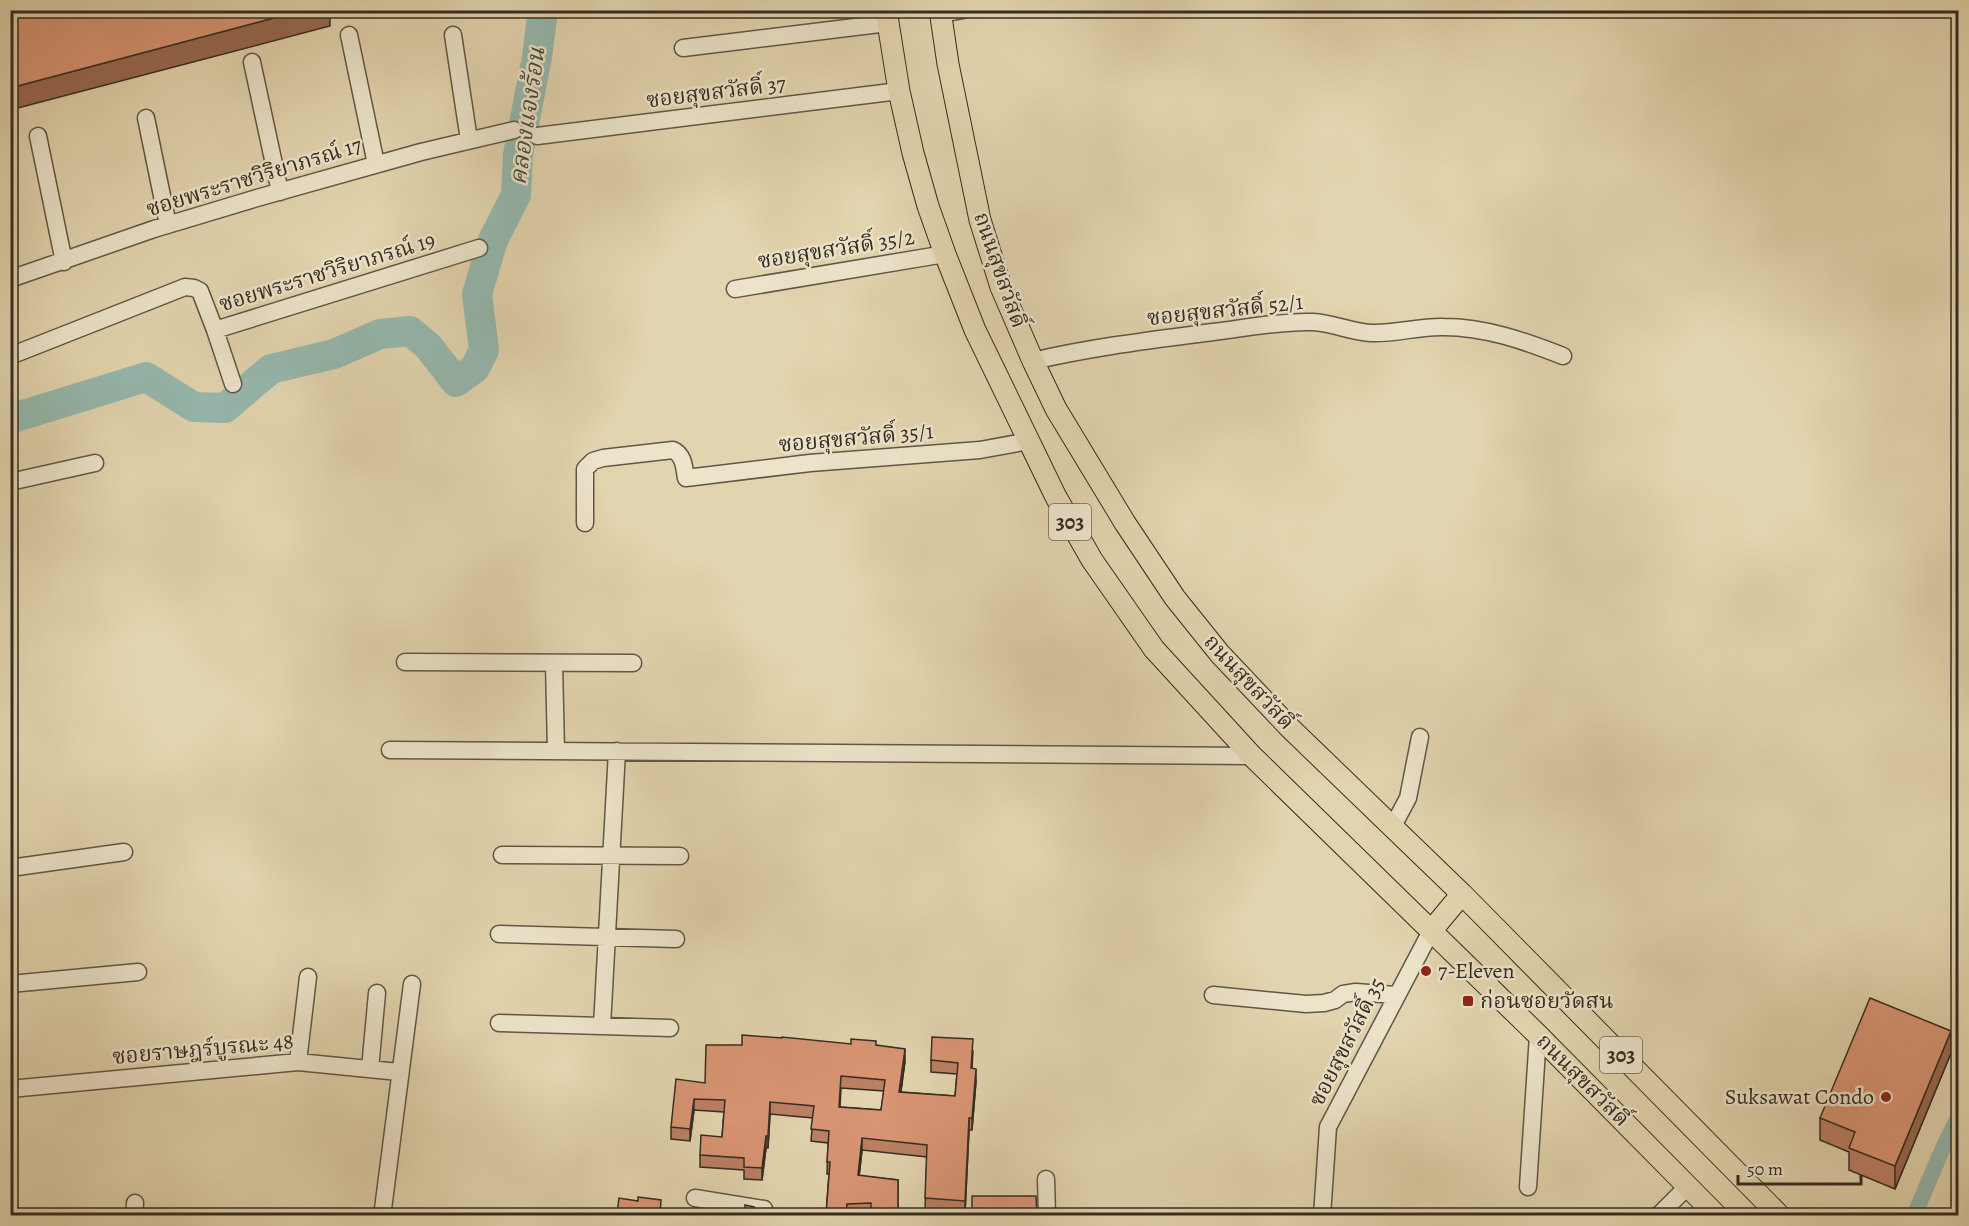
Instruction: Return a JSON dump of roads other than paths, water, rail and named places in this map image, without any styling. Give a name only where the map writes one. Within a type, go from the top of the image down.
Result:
[{"type":"main road","name":"ถนนสุขสวัสดิ์","points":[[940,12],[948,64],[980,220],[1001,287],[1056,409],[1175,598],[1220,654],[1290,728],[1462,894],[1780,1215]]},
{"type":"main road","name":"ถนนสุขสวัสดิ์","points":[[887,17],[899,92],[925,195],[945,254],[975,330],[1056,497],[1092,560],[1154,649],[1252,756],[1538,1035],[1717,1215]]},
{"type":"main road","points":[[1431,930],[1462,894]]},
{"type":"street","points":[[940,12],[963,10]]},
{"type":"street","points":[[683,48],[887,17]]},
{"type":"street","points":[[348,35],[376,164]]},
{"type":"street","points":[[453,35],[469,140]]},
{"type":"street","points":[[252,62],[280,192]]},
{"type":"street","name":"ซอยสุขสวัสดิ์ 37","points":[[537,136],[899,92]]},
{"type":"street","points":[[146,118],[168,225]]},
{"type":"street","name":"ซอยพระราชวิริยาภรณ์ 17","points":[[10,279],[168,225],[376,164],[514,130]]},
{"type":"street","points":[[38,136],[64,262]]},
{"type":"street","name":"ซอยพระราชวิริยาภรณ์ 19","points":[[10,356],[185,288],[200,291],[215,330],[479,248]]},
{"type":"street","name":"ซอยสุขสวัสดิ์ 35/2","points":[[735,289],[945,254]]},
{"type":"street","name":"ซอยสุขสวัสดิ์ 52/1","points":[[1033,361],[1082,350],[1265,325],[1312,322],[1371,333],[1443,327],[1482,330],[1563,356]]},
{"type":"street","points":[[215,330],[233,384]]},
{"type":"street","name":"ซอยสุขสวัสดิ์ 35/1","points":[[585,523],[585,469],[593,460],[663,449],[673,450],[680,453],[683,459],[686,478],[810,463],[980,450],[1029,441]]},
{"type":"street","points":[[10,482],[95,463]]},
{"type":"street","points":[[405,662],[633,663]]},
{"type":"street","points":[[555,663],[556,751]]},
{"type":"street","points":[[1393,826],[1408,798],[1420,737]]},
{"type":"street","points":[[390,750],[1252,756]]},
{"type":"street","points":[[602,1026],[617,751]]},
{"type":"street","points":[[10,868],[124,852]]},
{"type":"street","points":[[502,855],[680,856]]},
{"type":"street","name":"ซอยสุขสวัสดิ์ 35","points":[[1322,1215],[1328,1127],[1431,930]]},
{"type":"street","points":[[499,934],[676,939]]},
{"type":"street","points":[[10,984],[138,972]]},
{"type":"street","points":[[298,1062],[308,977]]},
{"type":"street","points":[[382,1209],[412,984]]},
{"type":"street","points":[[1213,995],[1306,1004],[1324,1003],[1344,994],[1356,992],[1395,995]]},
{"type":"street","points":[[370,1069],[377,993]]},
{"type":"street","points":[[499,1023],[670,1028]]},
{"type":"street","points":[[1528,1187],[1538,1035]]},
{"type":"street","name":"ซอยราษฎร์บูรณะ 48","points":[[10,1089],[298,1062],[399,1072]]},
{"type":"street","points":[[1046,1179],[1047,1215]]},
{"type":"street","points":[[1658,1215],[1688,1186]]},
{"type":"street","points":[[695,1198],[764,1209],[764,1215]]},
{"type":"waterway","name":"คลองแจงร้อน","points":[[10,419],[146,377],[194,407],[225,408],[271,369],[334,354],[380,334],[410,331],[428,346],[456,382],[475,368],[484,350],[477,294],[493,240],[516,195],[518,155],[537,57],[543,10]]},
{"type":"waterway","name":"คลองแจงร้อน","points":[[1914,1216],[1958,1118]]},
{"type":"place","name":"7-Eleven","points":[[1426,971]]},
{"type":"place","name":"ก่อนซอยวัดสน","points":[[1468,1001]]},
{"type":"place","name":"Suksawat Condo","points":[[1886,1097]]}]
